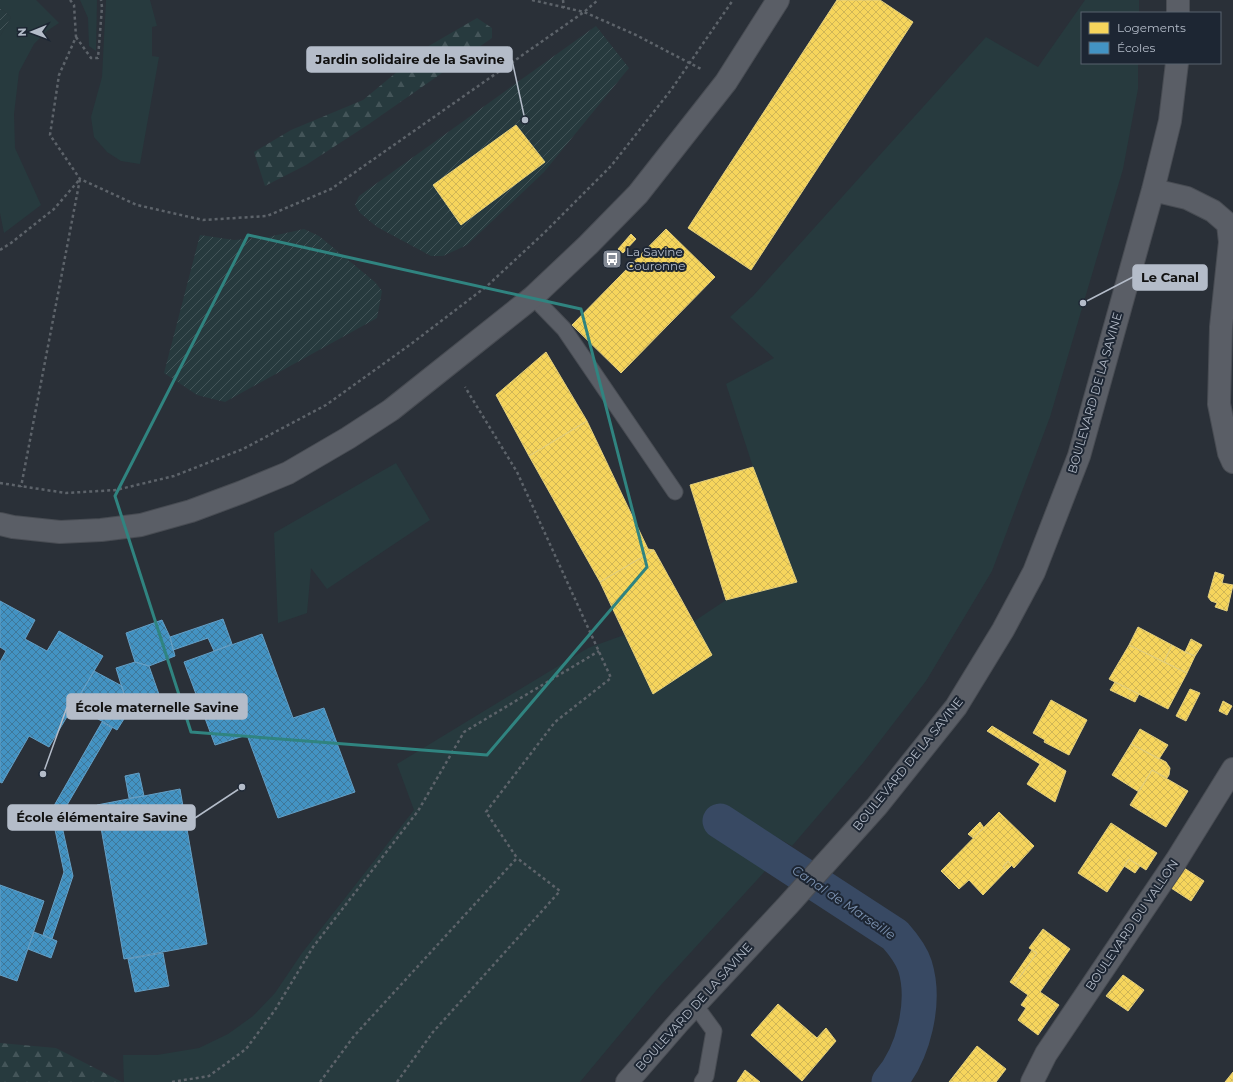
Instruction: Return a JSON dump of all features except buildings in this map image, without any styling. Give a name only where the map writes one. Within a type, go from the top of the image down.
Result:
[{"type":"street","points":[[0,524],[13,527],[60,532],[101,530],[141,525],[191,511],[288,473],[348,438],[390,410],[533,297],[588,245],[638,194],[726,82],[778,0]]},
{"type":"street","points":[[1178,0],[1178,12]]},
{"type":"street","name":"BOULEVARD DE LA SAVINE","points":[[627,1082],[695,1005],[877,806],[956,706],[1003,630],[1034,572],[1079,456],[1153,190],[1170,121],[1177,64]]},
{"type":"street","points":[[1153,190],[1186,198],[1213,211],[1228,224],[1230,242],[1221,327],[1219,404],[1229,453],[1233,462]]},
{"type":"street","name":"BOULEVARD DU VALLON","points":[[1032,1082],[1046,1054],[1176,861],[1233,769]]},
{"type":"lane","points":[[533,297],[564,329],[675,492]]},
{"type":"lane","points":[[695,1005],[714,1031],[706,1076],[702,1082]]},
{"type":"path","points":[[70,0],[74,4],[76,37],[59,75],[50,135],[80,179],[137,205],[203,220],[267,216],[331,189],[584,12],[598,0]]},
{"type":"path","points":[[76,37],[91,58],[98,58],[102,7],[101,0]]},
{"type":"path","points":[[532,0],[584,12],[636,35],[726,82]]},
{"type":"path","points":[[563,0],[564,8]]},
{"type":"path","points":[[0,484],[66,493],[116,490],[174,476],[243,449],[326,405],[411,344],[487,286],[544,234],[611,166],[671,90],[733,0]]},
{"type":"path","points":[[0,250],[54,209],[80,179]]},
{"type":"path","points":[[21,487],[80,179]]},
{"type":"path","points":[[397,1082],[433,1032],[560,891],[517,858],[486,812],[556,722],[611,678],[517,472],[464,386]]},
{"type":"path","points":[[172,1082],[209,1076],[246,1049],[274,1010],[313,947],[418,811],[464,732],[599,651]]},
{"type":"path","points":[[320,1082],[354,1036],[517,858]]},
{"type":"highlighted area","points":[[248,235],[581,309],[647,567],[487,755],[191,732],[115,496]]},
{"type":"green space","points":[[0,0],[36,0],[59,23],[47,31],[34,44],[19,72],[14,114],[15,148],[41,205],[4,233],[0,213],[0,36],[11,17],[0,8]]},
{"type":"green space","points":[[80,0],[97,0],[96,51],[89,46],[88,18]]},
{"type":"green space","points":[[106,0],[150,0],[157,26],[152,27],[152,56],[159,57],[140,164],[121,161],[107,152],[94,137],[91,117],[102,77]]},
{"type":"green space","points":[[1085,0],[1139,0],[1139,12],[1081,12],[1081,64],[1138,64],[1138,89],[1123,169],[1050,417],[992,571],[926,681],[863,763],[792,846],[727,809],[710,835],[766,870],[660,986],[580,1082],[124,1082],[123,1055],[157,1055],[199,1048],[228,1034],[253,1016],[275,993],[302,953],[414,810],[397,764],[588,648],[624,635],[653,694],[711,655],[693,622],[726,600],[797,582],[753,467],[726,384],[774,358],[730,317],[753,296],[986,37],[1038,67]]},
{"type":"green space","points":[[0,8],[11,17],[0,36]]},
{"type":"green space","points":[[477,18],[492,28],[492,38],[369,124],[306,165],[265,186],[254,152],[291,130],[363,100],[427,47]]},
{"type":"green space","points":[[596,26],[629,68],[544,172],[467,245],[443,256],[431,256],[377,227],[360,213],[355,205],[359,196]]},
{"type":"green space","points":[[304,229],[319,236],[375,282],[382,291],[377,318],[225,402],[197,395],[164,373],[200,235],[234,240],[268,237]]},
{"type":"green space","points":[[396,463],[430,520],[327,589],[311,568],[307,613],[278,623],[274,533]]},
{"type":"green space","points":[[0,1043],[56,1048],[122,1082],[0,1082]]},
{"type":"waterway","name":"Canal de Marseille","points":[[720,821],[895,935],[906,949],[915,966],[918,980],[919,995],[916,1027],[905,1057],[889,1082]]},
{"type":"place","name":"Jardin solidaire de la Savine","points":[[525,120]]},
{"type":"place","name":"La Savine Couronne","points":[[612,259]]},
{"type":"place","name":"Le Canal","points":[[1083,303]]},
{"type":"place","name":"École maternelle Savine","points":[[43,774]]},
{"type":"place","name":"École élémentaire Savine","points":[[242,787]]}]
